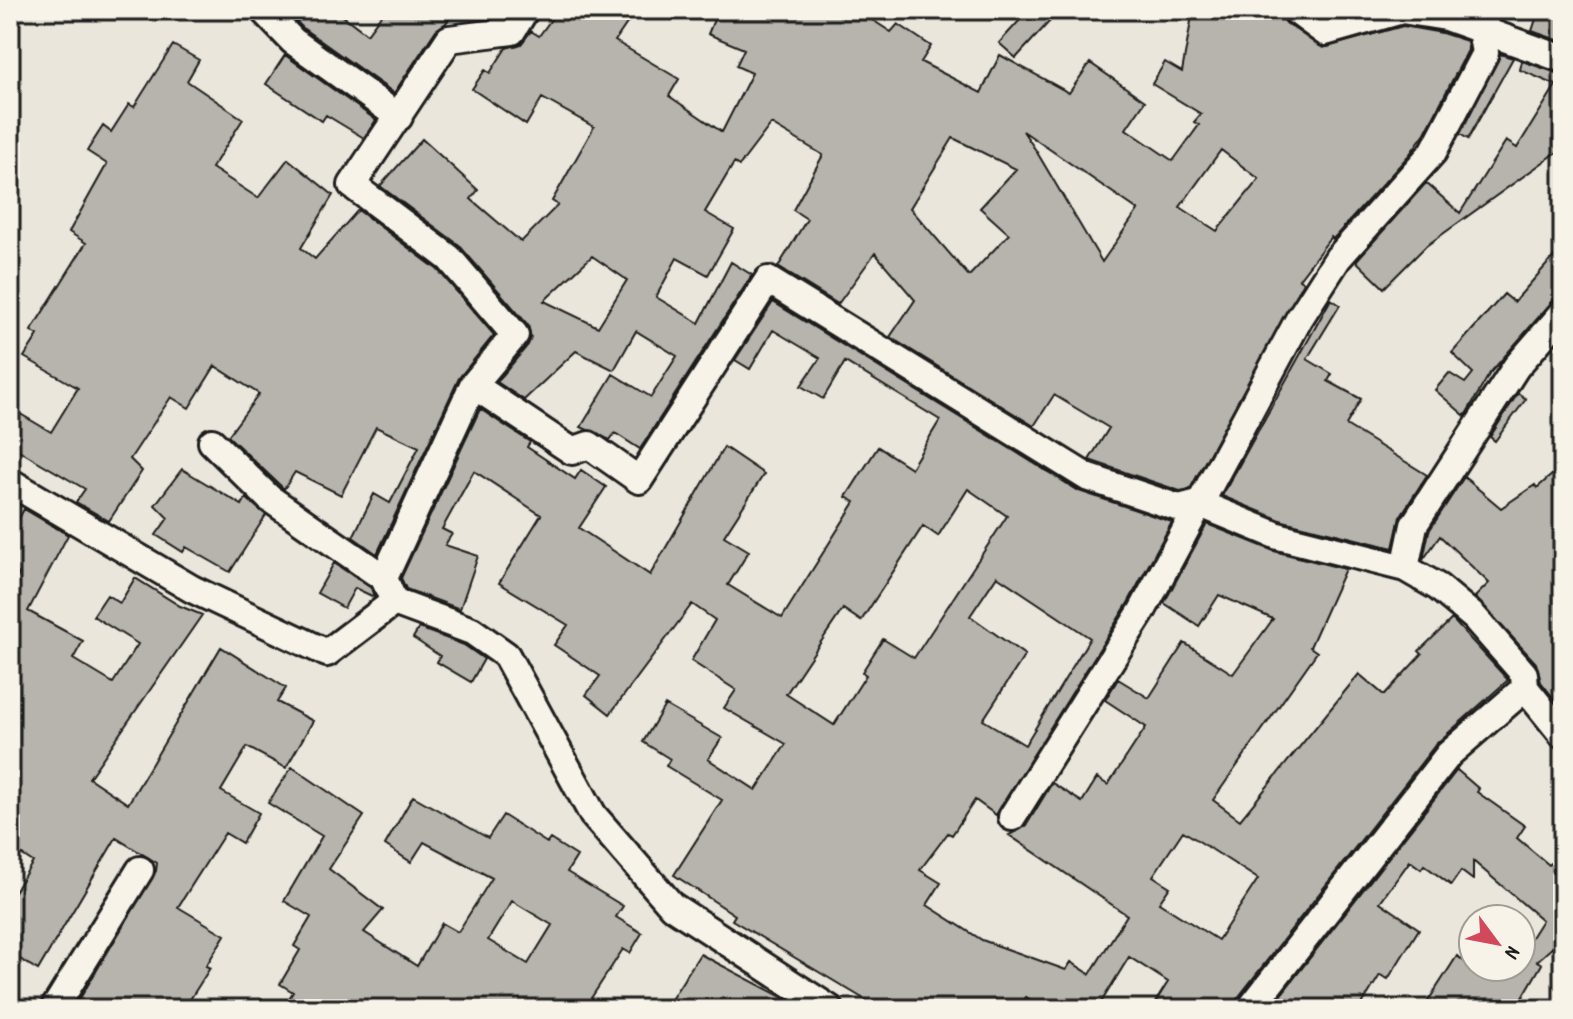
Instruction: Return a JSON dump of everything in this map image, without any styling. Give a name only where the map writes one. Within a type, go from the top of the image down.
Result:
[{"type":"street","points":[[263,10],[293,41],[399,117]]},
{"type":"street","points":[[10,482],[192,589],[327,653],[389,590],[473,385],[515,335],[449,258],[352,185],[449,39],[512,31],[525,10]]},
{"type":"street","points":[[1295,10],[1325,32],[1402,10],[1484,20],[1563,59]]},
{"type":"street","points":[[1012,817],[1142,611],[1299,319],[1338,258],[1433,152],[1485,53],[1484,20]]},
{"type":"street","points":[[473,385],[572,451],[589,445],[639,480],[768,280],[1087,477],[1179,508],[1198,503],[1278,536],[1405,568],[1438,587],[1474,617],[1524,674],[1525,688],[1563,735]]},
{"type":"street","points":[[1405,568],[1414,525],[1516,367],[1563,313]]},
{"type":"street","points":[[212,442],[269,498],[389,590],[472,631],[506,655],[593,815],[672,906],[830,1009]]},
{"type":"street","points":[[1250,1009],[1449,754],[1525,688]]},
{"type":"street","points":[[54,1009],[140,870]]},
{"type":"building","points":[[285,10],[335,10],[367,34],[385,10],[455,10],[446,23],[436,30],[394,93],[304,29]]},
{"type":"building","points":[[558,10],[636,10],[615,41],[679,79],[669,96],[722,132],[752,73],[736,66],[744,49],[708,34],[718,10],[857,10],[891,32],[898,24],[931,46],[921,62],[981,93],[1000,55],[1069,93],[1090,63],[1145,101],[1126,129],[1173,161],[1199,125],[1194,122],[1201,114],[1152,84],[1165,62],[1182,72],[1193,10],[1279,10],[1286,23],[1323,48],[1403,26],[1467,41],[1468,50],[1425,133],[1409,155],[1333,239],[1331,237],[1299,279],[1304,282],[1190,489],[1180,491],[1089,460],[1109,428],[1054,395],[1034,426],[890,337],[915,300],[875,253],[838,304],[778,267],[807,219],[793,210],[823,155],[771,124],[739,166],[734,163],[705,212],[734,229],[708,275],[677,258],[656,297],[699,323],[731,262],[752,275],[640,449],[615,433],[610,440],[581,427],[613,374],[651,397],[677,356],[636,331],[614,370],[576,351],[524,400],[497,382],[528,345],[531,338],[528,325],[459,245],[380,186],[422,139],[478,190],[471,199],[521,242],[558,205],[552,201],[594,127],[542,98],[526,125],[472,89],[485,70],[490,73],[506,48],[521,44],[531,31],[539,36]],"holes":[[[1023,131],[1138,210],[1102,262]],[[953,138],[1016,169],[980,208],[1009,234],[969,276],[910,208]],[[1221,150],[1259,179],[1217,231],[1180,207]],[[592,256],[627,280],[598,327],[544,301]]]},
{"type":"building","points":[[1029,10],[1060,10],[1016,58],[999,43]]},
{"type":"building","points":[[1539,10],[1563,10],[1563,42],[1532,31]]},
{"type":"building","points":[[173,45],[199,60],[187,81],[243,119],[212,168],[258,198],[288,159],[333,195],[301,248],[315,259],[358,210],[438,270],[494,335],[459,378],[377,554],[353,537],[374,494],[390,503],[419,447],[376,427],[341,495],[295,472],[284,489],[228,436],[259,394],[215,366],[189,408],[171,397],[130,459],[142,471],[109,521],[76,502],[85,489],[10,445],[10,408],[51,432],[78,388],[24,357],[38,335],[31,331],[86,243],[69,232],[107,164],[87,151],[103,126],[111,132],[129,104],[134,107]]},
{"type":"building","points":[[1500,54],[1513,58],[1468,139],[1460,134]]},
{"type":"building","points":[[285,55],[376,120],[364,138],[326,115],[322,121],[266,84]]},
{"type":"building","points":[[1522,61],[1563,75],[1563,148],[1426,246],[1384,288],[1356,261],[1426,183],[1460,213],[1506,141],[1517,148],[1556,85],[1520,70]]},
{"type":"building","points":[[1563,246],[1563,289],[1490,373],[1465,416],[1435,390],[1449,373],[1465,383],[1473,373],[1452,353],[1504,294],[1514,302]]},
{"type":"building","points":[[1331,299],[1340,305],[1307,359],[1332,374],[1328,381],[1361,399],[1346,425],[1427,475],[1400,517],[1393,548],[1283,521],[1222,496]]},
{"type":"building","points":[[773,302],[1079,491],[1172,522],[1128,603],[996,815],[975,800],[952,835],[948,833],[920,870],[941,883],[927,905],[982,940],[1066,970],[1071,962],[1090,974],[1127,915],[1009,835],[1026,826],[1052,783],[1082,802],[1097,778],[1108,785],[1146,727],[1105,700],[1118,679],[1149,698],[1184,643],[1233,674],[1273,619],[1219,595],[1199,626],[1164,603],[1207,524],[1274,551],[1345,569],[1310,647],[1317,652],[1213,800],[1240,820],[1359,674],[1384,695],[1422,654],[1419,651],[1452,619],[1508,680],[1436,744],[1237,999],[1234,1009],[1151,1009],[1168,982],[1129,957],[1097,1009],[1045,1009],[1026,997],[1019,1009],[865,1009],[869,1002],[732,920],[735,915],[674,875],[722,800],[666,766],[670,759],[643,742],[665,705],[722,738],[708,759],[756,790],[786,744],[724,708],[736,690],[691,661],[715,620],[692,604],[610,714],[586,695],[600,676],[554,645],[568,625],[499,583],[541,515],[474,471],[442,529],[452,534],[445,545],[478,556],[460,609],[406,589],[401,578],[480,409],[530,442],[527,447],[575,479],[581,470],[606,487],[579,528],[650,575],[724,447],[764,474],[724,536],[749,551],[728,585],[782,618],[855,502],[846,497],[878,447],[911,468],[940,420],[845,362],[823,399],[801,386],[820,358],[773,330],[750,369],[735,360]],"holes":[[[968,489],[1007,516],[914,658],[883,639],[862,672],[866,675],[834,725],[786,694],[843,609],[861,621],[923,526],[938,536]],[[997,576],[1090,638],[1025,745],[983,720],[1025,655],[970,616]],[[1183,831],[1258,879],[1218,940],[1159,903],[1170,887],[1153,876]]]},
{"type":"building","points":[[1518,393],[1526,399],[1495,441],[1490,437]]},
{"type":"building","points":[[1563,465],[1563,710],[1541,682],[1536,663],[1475,597],[1489,583],[1440,536],[1423,560],[1429,531],[1464,477],[1501,508],[1535,485],[1537,488]]},
{"type":"building","points":[[182,469],[242,505],[246,498],[266,515],[230,572],[186,547],[183,552],[156,535],[168,518],[155,505]]},
{"type":"building","points":[[24,509],[68,535],[28,611],[83,641],[73,659],[113,683],[138,644],[93,616],[107,595],[120,603],[135,578],[180,606],[202,615],[89,778],[128,804],[221,647],[286,688],[277,702],[313,721],[286,768],[247,747],[221,791],[259,813],[242,843],[225,833],[178,907],[225,935],[206,966],[210,968],[184,1009],[83,1009],[76,1005],[156,871],[157,863],[116,838],[38,970],[10,953],[10,898],[33,862],[10,847],[10,593],[19,574],[10,568],[10,535]]},
{"type":"building","points":[[334,563],[371,588],[374,597],[355,588],[344,608],[317,593]]},
{"type":"building","points":[[419,628],[464,645],[484,659],[471,682],[437,662],[440,656],[413,638]]},
{"type":"building","points":[[292,767],[364,816],[329,869],[383,910],[364,932],[417,966],[442,923],[458,932],[492,878],[424,842],[411,862],[385,845],[413,796],[488,838],[503,815],[547,843],[550,839],[577,856],[567,872],[623,906],[616,917],[642,933],[630,953],[623,949],[584,1009],[282,1009],[293,992],[280,984],[300,950],[294,946],[311,917],[284,901],[322,836],[268,803]],"holes":[[[512,901],[552,925],[528,964],[488,940]]]},
{"type":"building","points":[[1457,770],[1479,789],[1477,792],[1525,826],[1517,838],[1549,865],[1563,852],[1563,938],[1537,961],[1537,928],[1542,920],[1537,916],[1537,903],[1522,903],[1473,861],[1473,880],[1461,871],[1451,885],[1424,865],[1421,869],[1410,861],[1380,902],[1419,929],[1388,979],[1380,975],[1359,1009],[1270,1009]]},
{"type":"building","points":[[700,954],[782,997],[801,1009],[665,1009]]},
{"type":"building","points":[[1457,956],[1457,983],[1531,983],[1516,1009],[1423,1009]]}]
